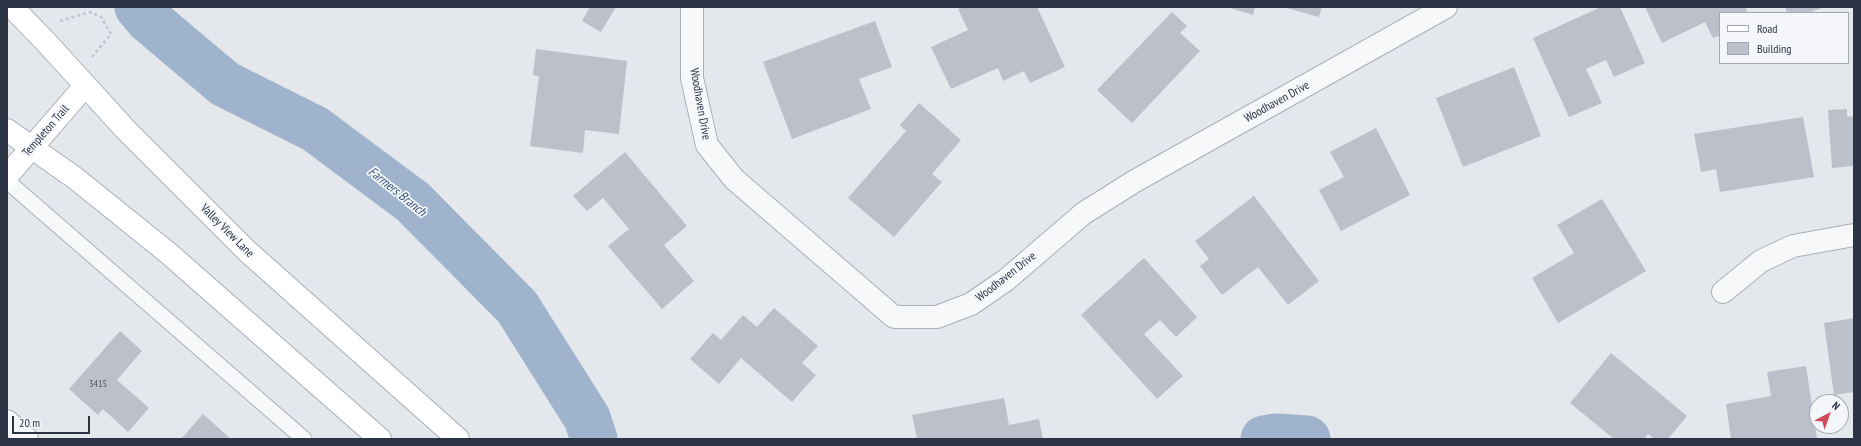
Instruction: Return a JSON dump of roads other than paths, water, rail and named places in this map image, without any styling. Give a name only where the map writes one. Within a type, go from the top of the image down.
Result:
[{"type":"main road","name":"Valley View Lane","points":[[12,7],[126,130],[247,251],[458,439]]},
{"type":"main road","name":"Templeton Trail","points":[[7,176],[85,86]]},
{"type":"main road","points":[[7,130],[75,178],[167,252],[380,439]]},
{"type":"street","name":"Woodhaven Drive","points":[[692,7],[692,78],[707,145],[734,179],[894,317],[937,317],[971,304],[1006,280],[1084,213],[1135,181],[1446,7]]},
{"type":"street","points":[[1723,292],[1761,261],[1792,246],[1854,235]]},
{"type":"street","points":[[7,421],[27,439]]},
{"type":"lane","points":[[7,181],[304,439]]},
{"type":"waterway","name":"Farmers Branch","points":[[138,7],[149,20],[225,84],[315,129],[413,202],[517,307],[587,418],[594,439]]},
{"type":"waterway","name":"Farmers Branch","points":[[1264,439],[1276,437],[1307,439]]}]
